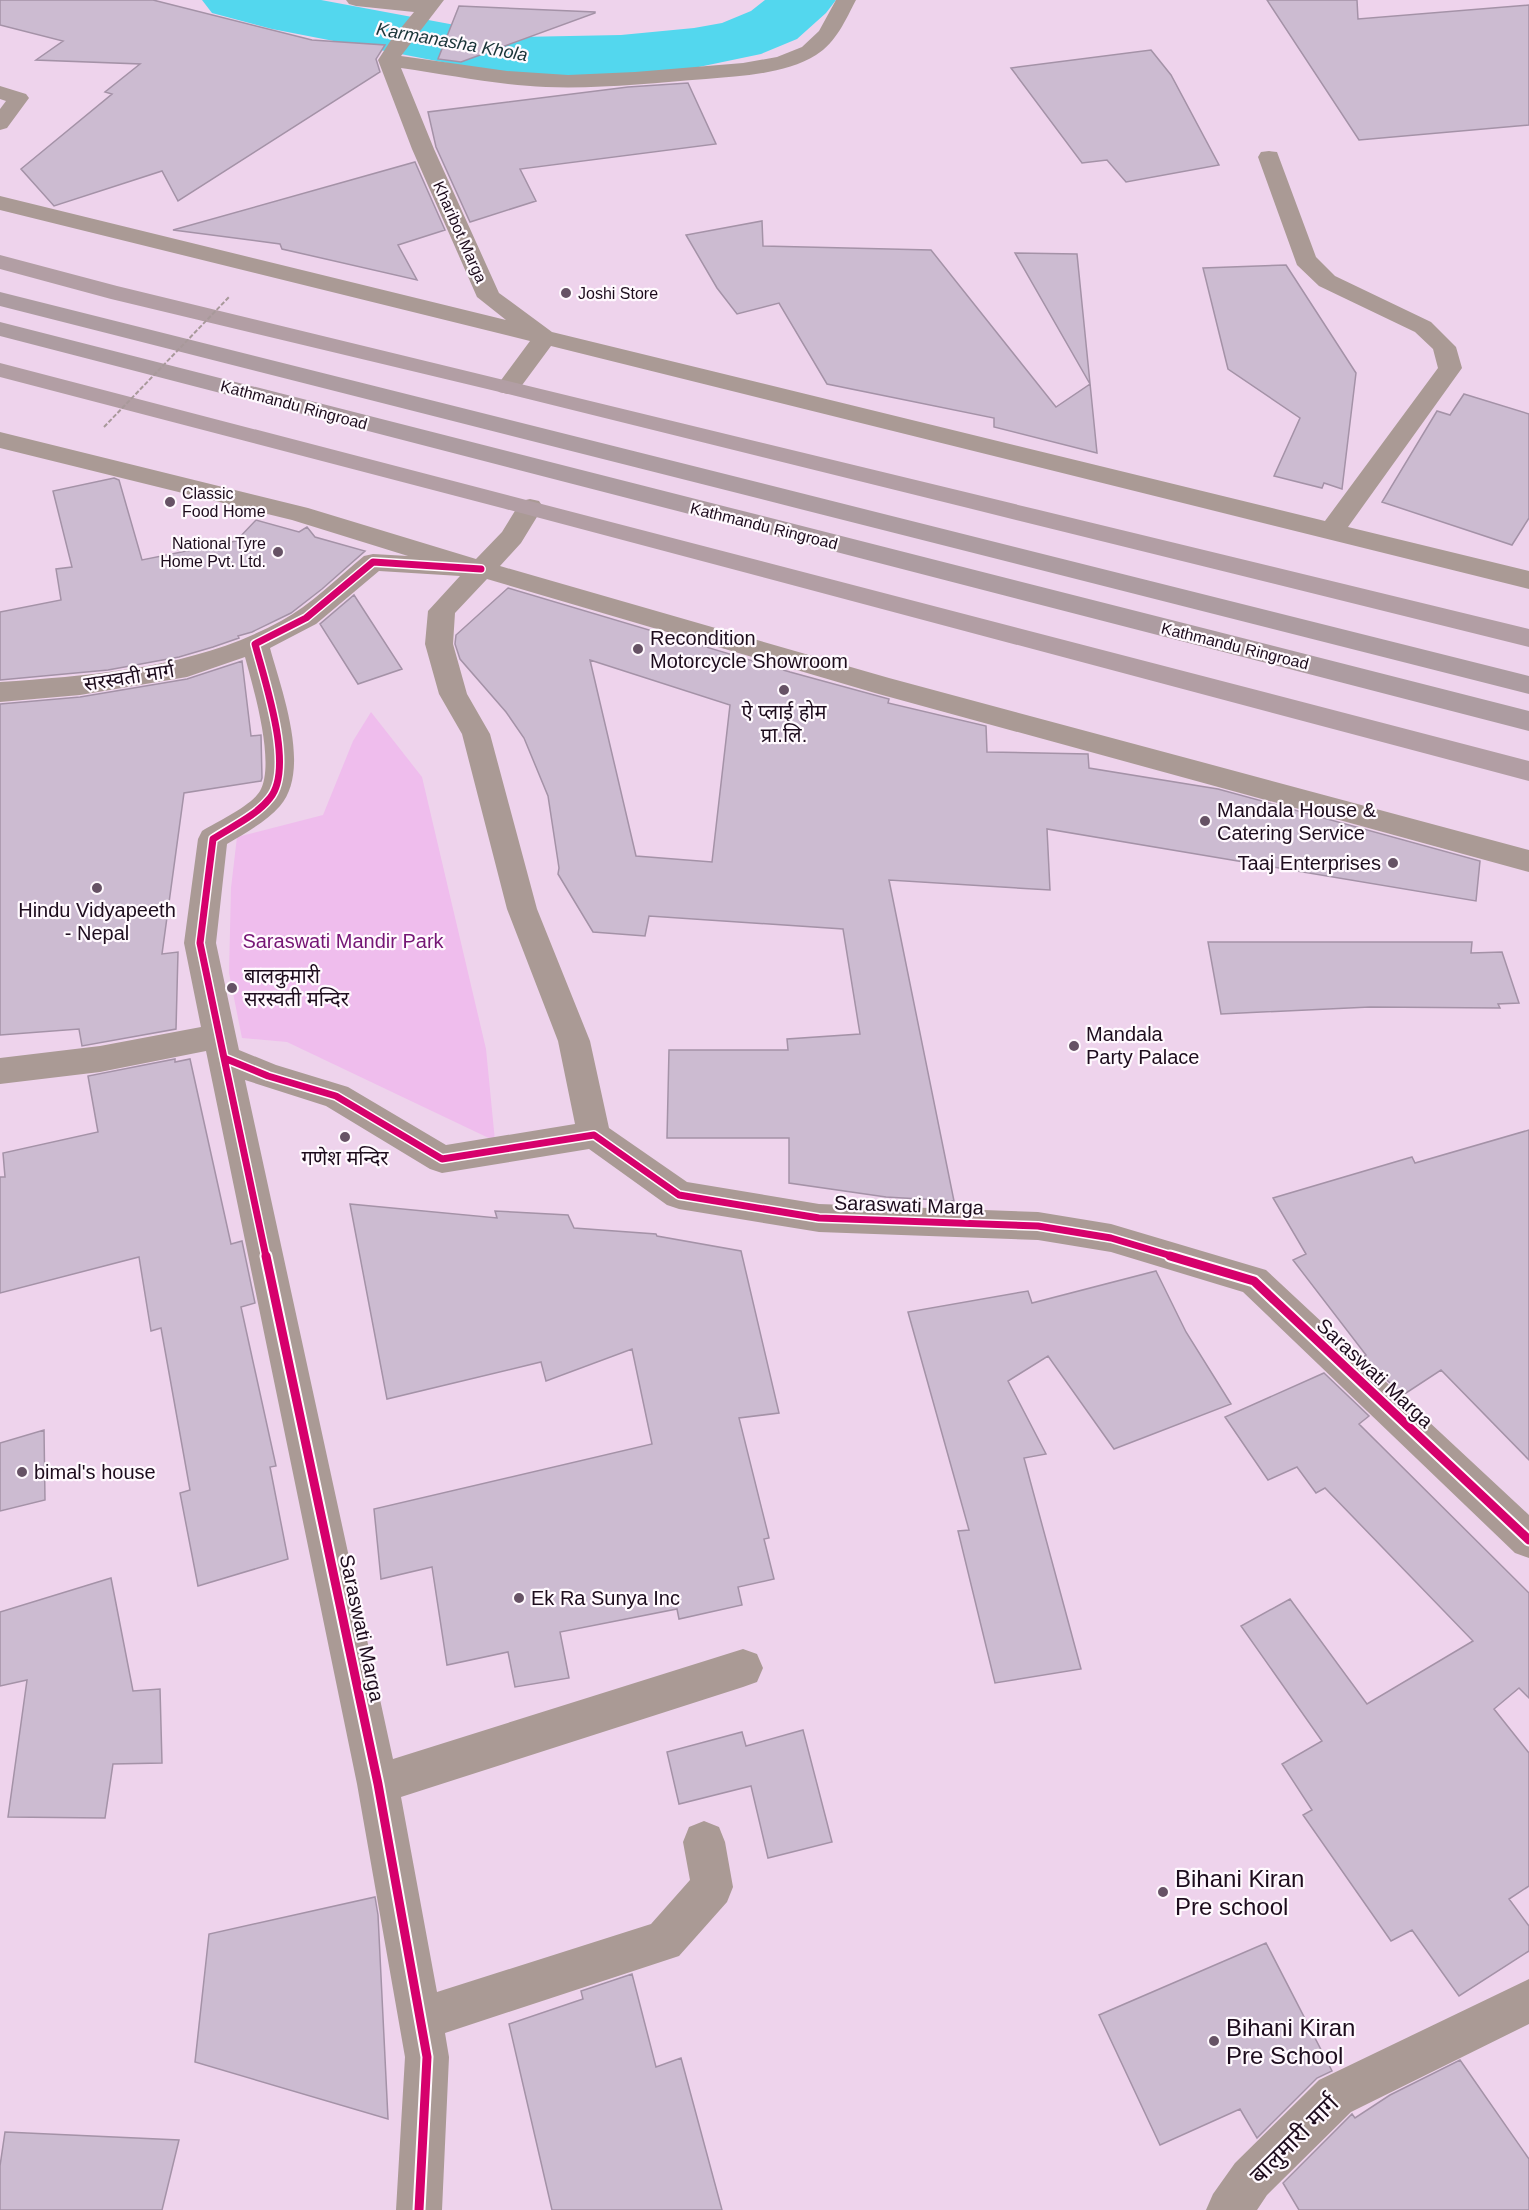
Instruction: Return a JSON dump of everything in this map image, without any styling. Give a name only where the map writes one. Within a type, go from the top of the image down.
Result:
[{"type":"highway","name":"Kathmandu Ringroad","points":[[0,299],[1529,685]]},
{"type":"highway","name":"Kathmandu Ringroad","points":[[0,329],[1529,721]]},
{"type":"main road","points":[[0,262],[111,292],[508,387],[1529,638]]},
{"type":"main road","points":[[0,370],[530,507],[1529,771]]},
{"type":"street","points":[[356,0],[428,8]]},
{"type":"street","points":[[428,8],[391,53],[522,79],[601,81],[747,69],[781,61],[809,51],[826,36],[846,0]]},
{"type":"street","name":"Kharibot Marga","points":[[391,53],[423,148],[489,297],[545,338]]},
{"type":"street","points":[[0,93],[19,98],[0,124]]},
{"type":"street","points":[[1269,157],[1305,260],[1327,281],[1423,327],[1444,347],[1450,368],[1332,531]]},
{"type":"street","points":[[0,203],[1529,580]]},
{"type":"street","points":[[508,387],[545,338]]},
{"type":"street","points":[[0,440],[299,514],[885,686],[1529,861]]},
{"type":"street","points":[[0,1071],[222,1047],[268,1076],[336,1096],[442,1160],[594,1135],[574,1041],[522,909],[476,734],[453,694],[439,644],[442,611],[512,537],[530,507]]},
{"type":"street","points":[[255,644],[306,618],[373,562],[481,569]]},
{"type":"street","name":"सरस्वती मार्ग","points":[[0,692],[80,686],[187,668],[255,644]]},
{"type":"street","name":"Saraswati Marga","points":[[255,644],[274,715],[280,777],[272,797],[213,839],[200,943],[378,1784],[420,2019],[426,2057],[419,2210]]},
{"type":"street","name":"Saraswati Marga","points":[[594,1135],[680,1196],[819,1218],[1038,1226],[1111,1238],[1254,1281],[1529,1540]]},
{"type":"street","points":[[378,1784],[744,1668]]},
{"type":"street","points":[[420,2019],[664,1941],[712,1887],[704,1842]]},
{"type":"street","name":"बालुमारी मार्ग","points":[[1229,2210],[1251,2179],[1335,2096],[1529,2001]]},
{"type":"path","points":[[104,427],[229,297]]},
{"type":"green space","name":"Saraswati Mandir Park","points":[[371,712],[422,777],[486,1049],[495,1141],[287,1042],[242,1038],[229,973],[231,888],[237,837],[323,815],[353,741]]},
{"type":"building","points":[[0,0],[153,0],[312,40],[385,45],[376,59],[380,72],[178,201],[162,171],[54,206],[21,169],[112,94],[105,92],[140,64],[36,60],[63,41],[0,25]]},
{"type":"building","points":[[1267,0],[1357,0],[1358,19],[1529,5],[1529,125],[1359,140]]},
{"type":"building","points":[[459,6],[595,13],[461,62],[438,59]]},
{"type":"building","points":[[1151,50],[1171,75],[1219,165],[1126,182],[1107,160],[1082,163],[1011,68]]},
{"type":"building","points":[[688,83],[716,144],[520,169],[536,201],[470,222],[436,147],[428,112],[628,87]]},
{"type":"building","points":[[415,162],[445,230],[398,245],[417,280],[282,249],[280,244],[173,230]]},
{"type":"building","points":[[762,221],[763,246],[931,250],[1056,407],[1090,384],[1015,253],[1077,254],[1097,453],[994,427],[994,418],[827,384],[779,303],[737,314],[717,288],[686,235]]},
{"type":"building","points":[[1286,265],[1356,373],[1342,489],[1324,483],[1322,488],[1274,476],[1300,418],[1228,369],[1203,268]]},
{"type":"building","points":[[1464,394],[1529,414],[1529,518],[1512,545],[1382,502],[1437,411],[1450,415]]},
{"type":"building","points":[[114,478],[119,480],[142,560],[236,541],[256,520],[299,532],[307,527],[315,537],[365,551],[291,613],[252,632],[238,636],[239,638],[179,657],[108,670],[0,680],[0,612],[61,600],[56,569],[72,567],[53,491]]},
{"type":"building","points":[[508,588],[889,699],[888,703],[986,726],[987,752],[1088,754],[1089,768],[1218,789],[1480,861],[1476,901],[1047,829],[1050,890],[889,880],[954,1201],[886,1197],[789,1183],[789,1138],[667,1138],[669,1050],[788,1050],[787,1039],[860,1034],[843,929],[649,916],[645,936],[593,932],[558,874],[548,796],[524,738],[506,712],[460,659],[455,644],[456,635]],"holes":[[[590,660],[730,705],[712,862],[636,856]]]},
{"type":"building","points":[[354,595],[402,669],[358,684],[320,624]]},
{"type":"building","points":[[242,661],[251,736],[261,735],[262,778],[261,781],[184,793],[162,954],[178,952],[176,1029],[82,1046],[79,1029],[0,1035],[0,704],[80,697],[187,679]]},
{"type":"building","points":[[1208,942],[1472,942],[1471,953],[1502,952],[1519,1003],[1498,1004],[1500,1008],[1370,1007],[1221,1014]]},
{"type":"building","points":[[175,1059],[175,1062],[190,1059],[231,1244],[242,1241],[255,1303],[241,1307],[276,1466],[270,1467],[288,1559],[198,1586],[180,1493],[190,1490],[161,1328],[151,1331],[139,1257],[0,1293],[0,1177],[5,1177],[3,1153],[98,1132],[88,1076]]},
{"type":"building","points":[[1529,1130],[1529,1460],[1441,1370],[1403,1395],[1362,1357],[1366,1355],[1293,1260],[1306,1254],[1273,1198],[1412,1157],[1415,1163]]},
{"type":"building","points":[[350,1204],[497,1218],[495,1211],[568,1215],[574,1228],[656,1234],[741,1251],[779,1413],[739,1418],[769,1538],[764,1539],[774,1579],[738,1587],[742,1605],[679,1619],[677,1609],[560,1632],[569,1678],[515,1687],[508,1652],[447,1665],[432,1567],[381,1579],[374,1509],[652,1444],[632,1349],[546,1381],[541,1362],[387,1399]]},
{"type":"building","points":[[1156,1271],[1186,1332],[1231,1404],[1114,1449],[1048,1356],[1008,1381],[1046,1454],[1024,1458],[1081,1669],[995,1683],[958,1531],[969,1530],[908,1312],[1028,1291],[1032,1303]]},
{"type":"building","points":[[1324,1373],[1369,1416],[1359,1424],[1529,1593],[1529,1698],[1519,1688],[1494,1709],[1529,1753],[1529,1886],[1509,1899],[1529,1926],[1529,1951],[1459,1996],[1412,1930],[1391,1941],[1303,1815],[1312,1810],[1282,1764],[1322,1741],[1241,1626],[1290,1599],[1367,1704],[1473,1641],[1325,1488],[1316,1493],[1297,1467],[1268,1480],[1225,1417]]},
{"type":"building","name":"bimal's house","points":[[44,1430],[45,1500],[0,1511],[0,1443]]},
{"type":"building","points":[[111,1578],[133,1691],[160,1689],[162,1763],[113,1764],[105,1818],[8,1817],[27,1680],[0,1686],[0,1612]]},
{"type":"building","points":[[803,1730],[832,1842],[768,1858],[751,1786],[679,1804],[667,1752],[742,1732],[746,1746]]},
{"type":"building","points":[[375,1897],[378,1915],[388,2119],[195,2062],[209,1934]]},
{"type":"building","name":"Bihani Kiran Pre School","points":[[1266,1943],[1332,2071],[1317,2078],[1257,2138],[1240,2109],[1160,2145],[1099,2015]]},
{"type":"building","points":[[632,1974],[656,2067],[681,2058],[722,2210],[552,2210],[509,2024],[583,1999],[581,1991]]},
{"type":"building","points":[[1460,2060],[1529,2159],[1529,2210],[1299,2210],[1283,2183],[1352,2114],[1355,2118],[1390,2095]]},
{"type":"building","points":[[5,2132],[179,2140],[162,2210],[0,2210],[0,2166]]},
{"type":"waterway","name":"Karmanasha Khola","points":[[234,0],[272,10],[519,57],[621,55],[694,48],[738,40],[774,25],[804,0]]},
{"type":"cycle path","points":[[481,569],[373,562],[306,618],[255,644],[275,721],[279,764],[278,782],[268,801],[213,839],[200,943],[224,1058],[268,1076],[336,1096],[442,1159],[594,1135],[679,1195],[819,1218],[1038,1226],[1111,1238],[1254,1281],[1529,1540]]},
{"type":"cycle path","points":[[224,1058],[378,1784],[427,2057],[419,2210]]},
{"type":"place","name":"Joshi Store","points":[[566,293]]},
{"type":"place","name":"Classic Food Home","points":[[170,502]]},
{"type":"place","name":"National Tyre Home Pvt. Ltd.","points":[[278,552]]},
{"type":"place","name":"Recondition Motorcycle Showroom","points":[[638,649]]},
{"type":"place","name":"ऐ प्लाई होम प्रा.लि.","points":[[784,690]]},
{"type":"place","name":"Mandala House & Catering Service","points":[[1205,821]]},
{"type":"place","name":"Taaj Enterprises","points":[[1393,863]]},
{"type":"place","name":"Hindu Vidyapeeth - Nepal","points":[[97,888]]},
{"type":"place","name":"बालकुमारी सरस्वती मन्दिर","points":[[232,988]]},
{"type":"place","name":"Mandala Party Palace","points":[[1074,1046]]},
{"type":"place","name":"गणेश मन्दिर","points":[[345,1137]]},
{"type":"place","name":"bimal's house","points":[[22,1472]]},
{"type":"place","name":"Ek Ra Sunya Inc","points":[[519,1598]]},
{"type":"place","name":"Bihani Kiran Pre school","points":[[1163,1892]]},
{"type":"place","name":"Bihani Kiran Pre School","points":[[1214,2041]]}]
